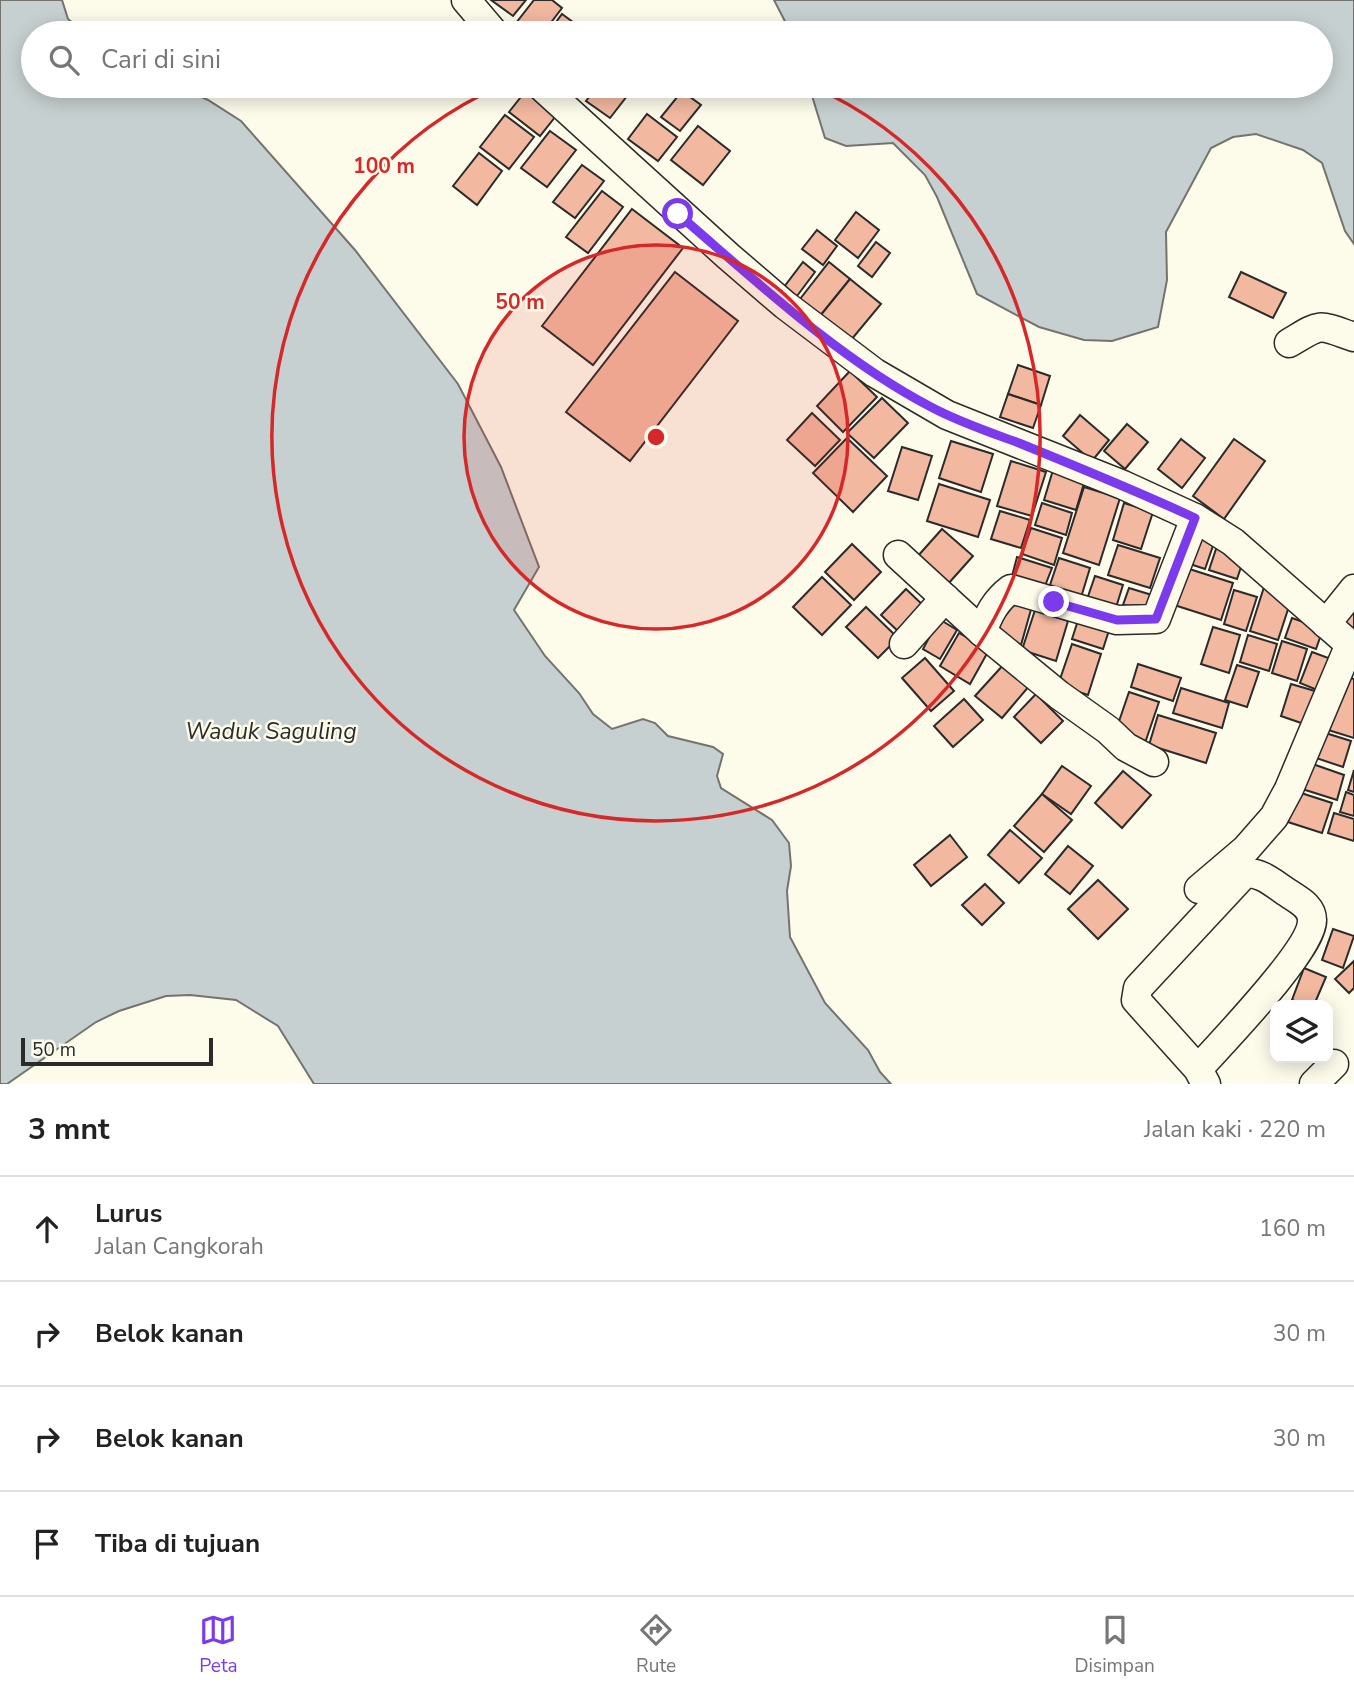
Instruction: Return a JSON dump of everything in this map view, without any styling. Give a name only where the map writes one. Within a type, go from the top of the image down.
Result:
[{"type":"street","points":[[466,0],[484,21]]},
{"type":"street","points":[[554,98],[718,248],[785,305],[875,373],[947,415],[1123,485],[1195,518],[1233,542],[1352,646],[1274,817],[1230,864],[1199,889]]},
{"type":"street","points":[[1289,344],[1323,325],[1354,337]]},
{"type":"street","points":[[982,632],[992,608],[1011,589],[1117,620],[1156,619],[1195,518]]},
{"type":"street","points":[[898,555],[982,632],[1059,695],[1108,730],[1126,747],[1154,762]]},
{"type":"street","points":[[1326,624],[1354,589]]},
{"type":"street","points":[[904,644],[946,598]]},
{"type":"street","points":[[1256,872],[1306,905],[1313,917],[1310,935],[1202,1077],[1136,1000],[1138,988],[1245,873],[1256,872]]},
{"type":"water","name":"Waduk Saguling","points":[[0,0],[62,0],[70,21],[21,21],[21,98],[204,98],[241,121],[355,250],[458,384],[501,467],[539,567],[514,610],[545,656],[579,693],[593,714],[612,729],[643,719],[655,723],[668,736],[713,747],[723,754],[717,776],[721,788],[772,820],[789,843],[791,866],[787,891],[790,937],[825,1003],[868,1050],[880,1072],[891,1084],[314,1084],[278,1026],[236,1000],[190,995],[166,996],[119,1011],[96,1022],[7,1084],[0,1084]]},
{"type":"water","points":[[774,0],[1354,0],[1354,244],[1345,231],[1322,163],[1303,150],[1256,134],[1233,137],[1211,148],[1166,232],[1167,280],[1158,327],[1112,341],[1084,340],[1039,327],[977,294],[937,197],[925,175],[893,143],[846,146],[825,138],[813,98],[1333,98],[1333,21],[785,21]]},
{"type":"building","points":[[491,0],[526,0],[513,16]]},
{"type":"building","points":[[534,0],[552,0],[562,8],[552,21],[518,21]]},
{"type":"building","points":[[562,14],[572,21],[557,21]]},
{"type":"building","points":[[520,98],[541,98],[559,112],[540,136],[509,112]]},
{"type":"building","points":[[588,98],[625,98],[610,118],[586,101]]},
{"type":"building","points":[[676,98],[692,98],[701,105],[680,131],[661,117]]},
{"type":"building","points":[[647,114],[677,137],[658,161],[628,139]]},
{"type":"building","points":[[505,115],[534,137],[509,169],[480,147]]},
{"type":"building","points":[[698,126],[730,151],[703,185],[671,160]]},
{"type":"building","points":[[550,131],[576,150],[547,187],[521,168]]},
{"type":"building","points":[[479,153],[502,171],[477,205],[453,186]]},
{"type":"building","points":[[582,165],[604,181],[575,218],[553,202]]},
{"type":"building","points":[[602,191],[623,207],[588,253],[566,237]]},
{"type":"building","points":[[632,209],[683,248],[593,365],[542,326]]},
{"type":"building","points":[[856,212],[879,230],[858,258],[835,240]]},
{"type":"building","points":[[817,230],[837,246],[823,265],[802,249]]},
{"type":"building","points":[[876,242],[890,253],[872,277],[858,266]]},
{"type":"building","points":[[803,262],[815,272],[797,296],[784,287]]},
{"type":"building","points":[[829,262],[850,279],[820,316],[800,299]]},
{"type":"building","points":[[675,272],[738,321],[630,461],[566,412]]},
{"type":"building","points":[[1241,272],[1286,293],[1273,318],[1229,297]]},
{"type":"building","points":[[850,279],[881,304],[851,340],[820,316]]},
{"type":"building","points":[[1018,365],[1050,376],[1041,405],[1008,394]]},
{"type":"building","points":[[850,371],[877,397],[843,432],[817,406]]},
{"type":"building","points":[[1008,394],[1041,405],[1033,428],[1000,417]]},
{"type":"building","points":[[882,398],[908,423],[874,458],[847,433]]},
{"type":"building","points":[[812,413],[840,440],[815,466],[787,440]]},
{"type":"building","points":[[1080,415],[1109,440],[1092,461],[1063,436]]},
{"type":"building","points":[[1127,424],[1148,442],[1125,469],[1104,451]]},
{"type":"building","points":[[847,438],[887,476],[853,512],[813,473]]},
{"type":"building","points":[[1181,439],[1205,458],[1182,488],[1158,469]]},
{"type":"building","points":[[1234,439],[1265,461],[1224,519],[1193,496]]},
{"type":"building","points":[[951,441],[993,454],[981,492],[939,478]]},
{"type":"building","points":[[902,447],[932,456],[918,500],[888,491]]},
{"type":"building","points":[[1011,461],[1046,472],[1032,516],[997,506]]},
{"type":"building","points":[[1053,470],[1085,480],[1076,510],[1044,500]]},
{"type":"building","points":[[939,484],[990,500],[978,537],[927,521]]},
{"type":"building","points":[[1084,487],[1120,498],[1099,565],[1063,553]]},
{"type":"building","points":[[1042,503],[1072,513],[1066,535],[1035,525]]},
{"type":"building","points":[[1124,503],[1153,512],[1141,549],[1113,540]]},
{"type":"building","points":[[1000,511],[1030,520],[1021,548],[991,539]]},
{"type":"building","points":[[1031,528],[1062,538],[1054,565],[1022,554]]},
{"type":"building","points":[[942,529],[973,556],[948,584],[917,557]]},
{"type":"building","points":[[1193,533],[1215,540],[1205,569],[1184,562]]},
{"type":"building","points":[[852,544],[881,572],[854,600],[825,572]]},
{"type":"building","points":[[1118,545],[1160,558],[1150,588],[1108,575]]},
{"type":"building","points":[[1217,546],[1245,555],[1237,579],[1209,570]]},
{"type":"building","points":[[1017,557],[1052,568],[1043,591],[1011,580]]},
{"type":"building","points":[[1059,558],[1090,568],[1079,604],[1047,594]]},
{"type":"building","points":[[1180,566],[1233,583],[1221,620],[1168,603]]},
{"type":"building","points":[[1095,576],[1123,585],[1113,617],[1084,608]]},
{"type":"building","points":[[822,577],[851,605],[822,635],[793,607]]},
{"type":"building","points":[[1264,587],[1292,597],[1278,640],[1250,631]]},
{"type":"building","points":[[1129,588],[1152,595],[1151,609],[1123,605]]},
{"type":"building","points":[[906,589],[927,609],[902,635],[881,615]]},
{"type":"building","points":[[1234,590],[1257,597],[1246,631],[1224,624]]},
{"type":"building","points":[[1354,597],[1354,635],[1335,617]]},
{"type":"building","points":[[1009,598],[1032,606],[1021,645],[996,634]]},
{"type":"building","points":[[866,607],[898,638],[878,658],[846,627]]},
{"type":"building","points":[[1035,610],[1068,621],[1056,661],[1022,650]]},
{"type":"building","points":[[1081,611],[1112,621],[1103,649],[1072,639]]},
{"type":"building","points":[[1292,618],[1323,629],[1316,649],[1285,638]]},
{"type":"building","points":[[939,619],[957,630],[940,659],[923,649]]},
{"type":"building","points":[[1213,627],[1240,635],[1229,673],[1201,664]]},
{"type":"building","points":[[959,633],[989,650],[970,684],[940,666]]},
{"type":"building","points":[[1248,635],[1277,644],[1269,671],[1240,662]]},
{"type":"building","points":[[1282,641],[1307,649],[1297,681],[1272,673]]},
{"type":"building","points":[[1072,644],[1101,654],[1088,695],[1058,685]]},
{"type":"building","points":[[1312,652],[1334,660],[1322,692],[1300,683]]},
{"type":"building","points":[[925,658],[954,691],[931,711],[902,678]]},
{"type":"building","points":[[1005,663],[1030,685],[1002,718],[975,696]]},
{"type":"building","points":[[1138,664],[1181,678],[1173,701],[1131,687]]},
{"type":"building","points":[[1237,665],[1259,672],[1247,707],[1225,700]]},
{"type":"building","points":[[1342,675],[1354,679],[1354,738],[1325,729]]},
{"type":"building","points":[[1291,684],[1315,691],[1304,724],[1281,716]]},
{"type":"building","points":[[1181,688],[1229,703],[1222,728],[1173,713]]},
{"type":"building","points":[[1129,692],[1159,702],[1145,743],[1115,733]]},
{"type":"building","points":[[1036,694],[1063,721],[1041,743],[1014,717]]},
{"type":"building","points":[[964,699],[983,720],[953,747],[934,726]]},
{"type":"building","points":[[1158,715],[1216,733],[1206,763],[1149,745]]},
{"type":"building","points":[[1316,730],[1351,741],[1343,767],[1307,755]]},
{"type":"building","points":[[1307,762],[1344,775],[1337,800],[1299,788]]},
{"type":"building","points":[[1062,766],[1091,786],[1071,814],[1042,794]]},
{"type":"building","points":[[1354,770],[1354,792],[1348,790]]},
{"type":"building","points":[[1123,771],[1151,795],[1122,828],[1095,803]]},
{"type":"building","points":[[1298,792],[1332,803],[1322,833],[1288,822]]},
{"type":"building","points":[[1346,792],[1354,795],[1354,816],[1340,812]]},
{"type":"building","points":[[1042,794],[1072,820],[1044,852],[1014,826]]},
{"type":"building","points":[[1334,813],[1354,819],[1354,841],[1328,833]]},
{"type":"building","points":[[1010,830],[1042,858],[1019,883],[988,855]]},
{"type":"building","points":[[950,835],[967,857],[931,886],[914,865]]},
{"type":"building","points":[[1068,846],[1093,866],[1070,894],[1045,874]]},
{"type":"building","points":[[1098,880],[1128,909],[1098,939],[1068,909]]},
{"type":"building","points":[[985,884],[1004,903],[982,925],[962,905]]},
{"type":"building","points":[[1333,929],[1354,936],[1343,968],[1322,960]]},
{"type":"building","points":[[1354,961],[1354,988],[1349,993],[1335,979]]},
{"type":"building","points":[[1304,968],[1326,977],[1316,1000],[1292,1000]]},
{"type":"route","points":[[678,214],[785,305],[875,373],[928,405],[969,425],[1123,485],[1195,518],[1156,619],[1117,620],[1054,602]]}]
